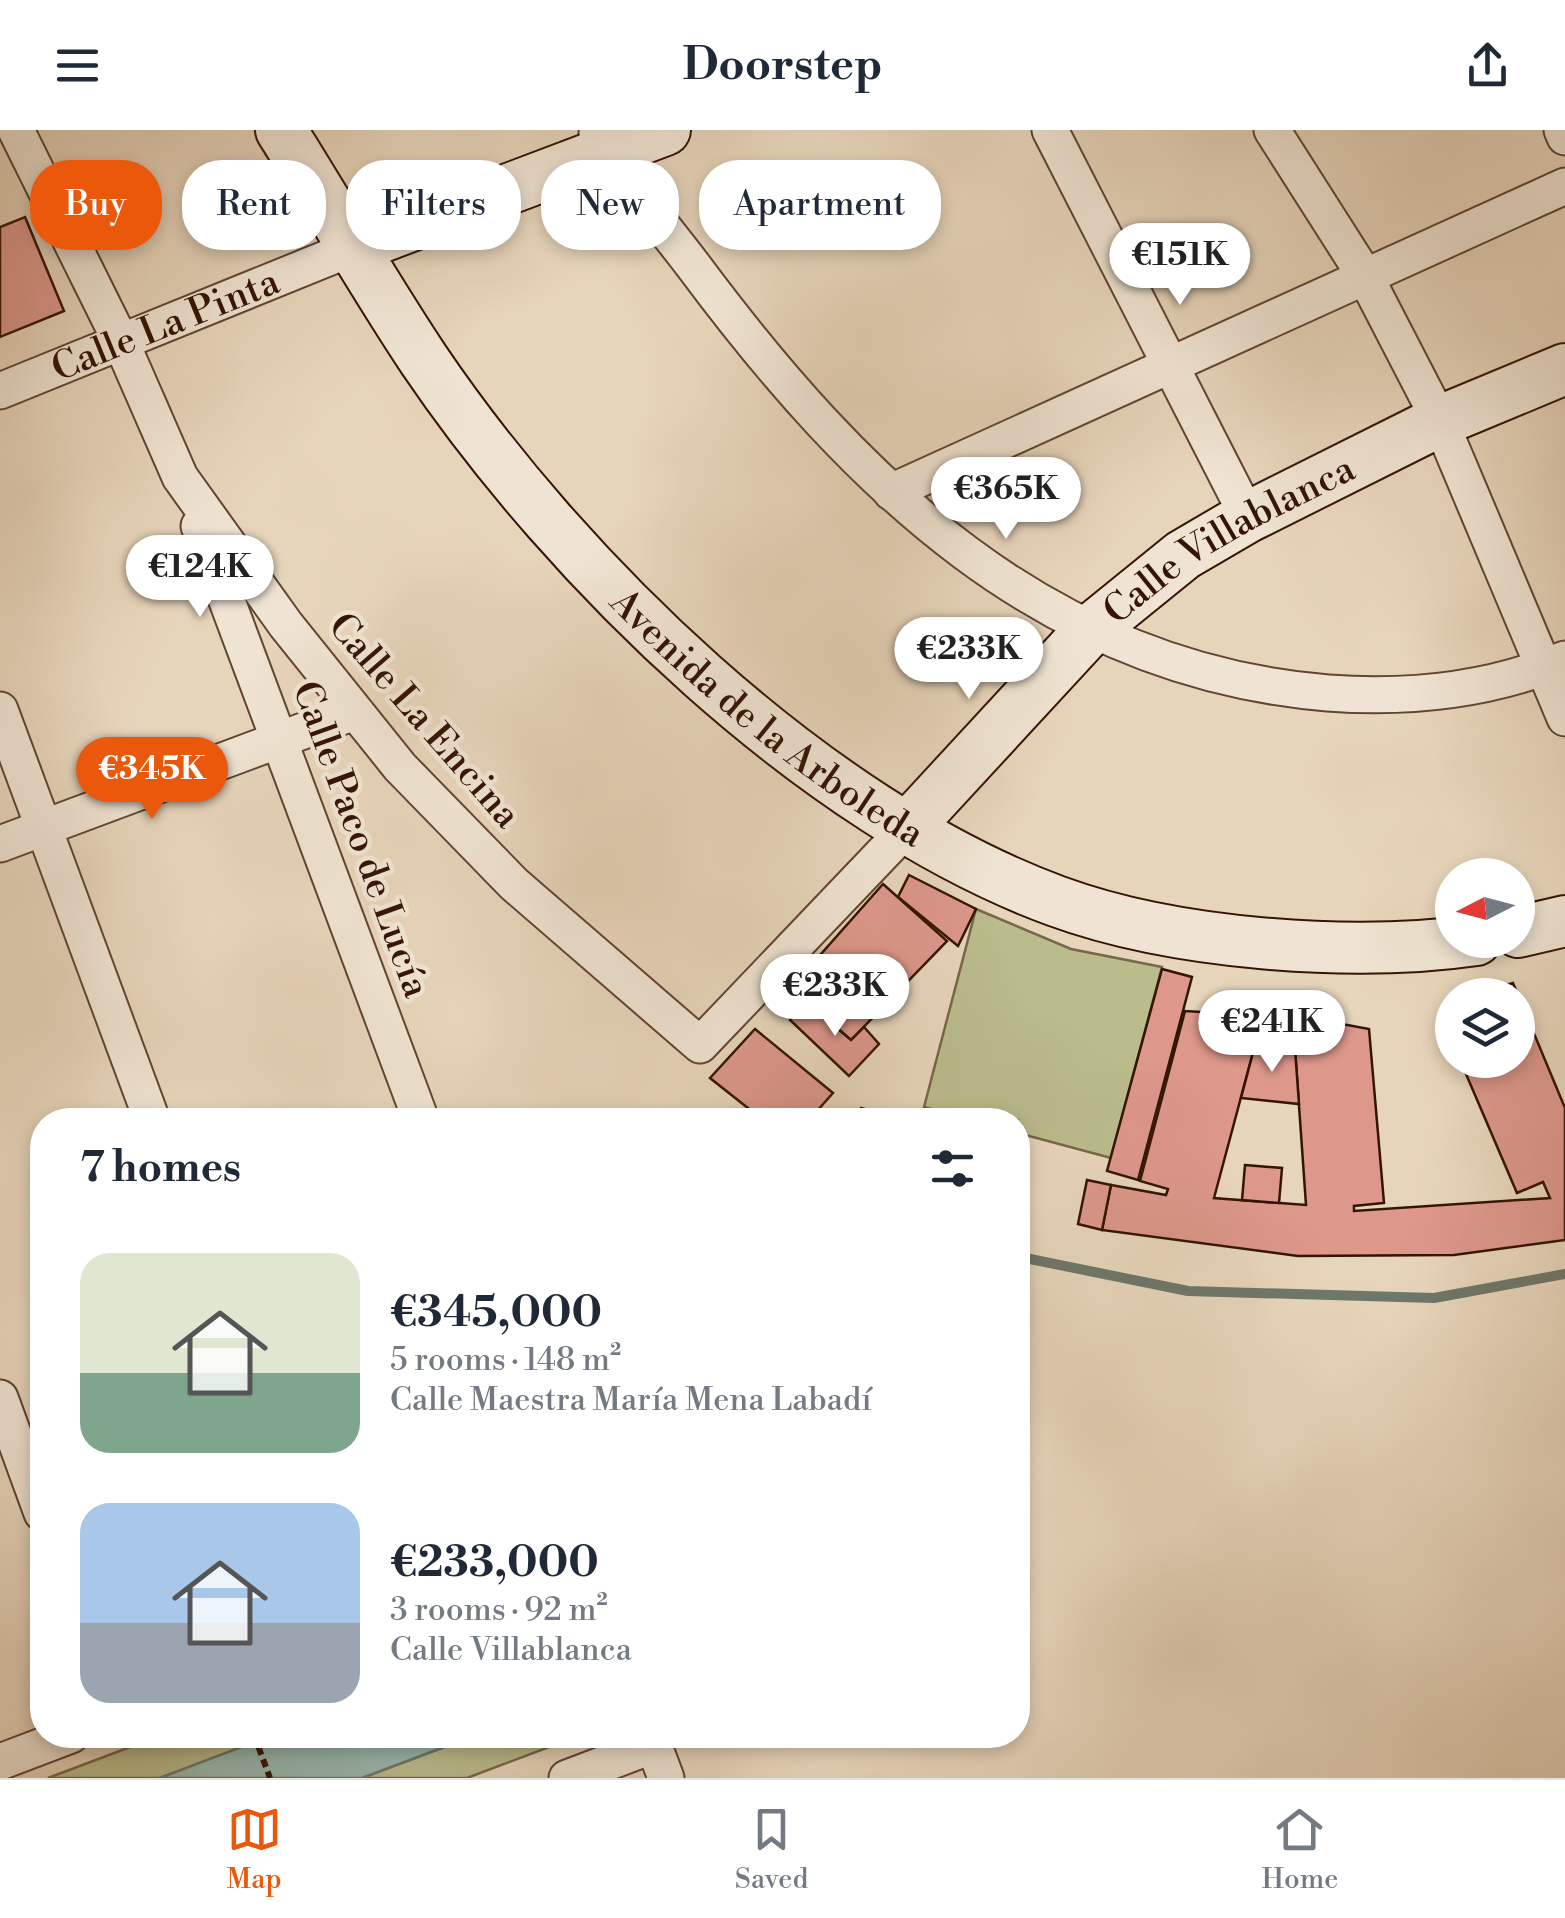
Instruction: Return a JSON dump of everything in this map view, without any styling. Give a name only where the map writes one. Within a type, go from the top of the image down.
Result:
[{"type":"street","name":"Calle La Encina","points":[[16,130],[121,342],[180,477],[354,712],[400,767],[514,884],[700,1045]]},
{"type":"street","name":"Avenida de la Arboleda","points":[[281,130],[346,234]]},
{"type":"street","name":"Calle La Pinta","points":[[521,175],[601,140],[665,130]]},
{"type":"street","points":[[1050,130],[1248,517]]},
{"type":"street","points":[[1272,130],[1365,276],[1440,422],[1555,663],[1565,718]]},
{"type":"street","points":[[601,140],[801,403],[952,546],[1088,632],[1179,666],[1275,689],[1387,698],[1482,686],[1555,663]]},
{"type":"street","points":[[891,492],[1565,186]]},
{"type":"street","name":"Calle La Pinta","points":[[0,392],[350,250]]},
{"type":"street","name":"Avenida de la Arboleda","points":[[356,250],[425,361],[516,478],[613,588],[714,685],[807,760],[908,827],[1057,901],[1158,928],[1284,944],[1380,947],[1435,943]]},
{"type":"street","name":"Calle Villablanca","points":[[700,1045],[1088,632],[1182,556],[1248,517],[1440,422],[1565,369]]},
{"type":"street","name":"Calle Paco de Lucía","points":[[180,477],[417,1108]]},
{"type":"street","points":[[0,710],[148,1108]]},
{"type":"street","points":[[0,844],[354,712]]},
{"type":"street","points":[[1535,928],[1565,921]]},
{"type":"street","points":[[0,1398],[30,1480]]},
{"type":"street","points":[[0,1762],[37,1748]]},
{"type":"street","points":[[566,1778],[657,1753]]},
{"type":"path","points":[[259,1748],[270,1778]]},
{"type":"green space","points":[[976,909],[1071,949],[1162,967],[1111,1158],[1030,1136],[1030,1108],[924,1107]]},
{"type":"green space","points":[[128,1748],[239,1748],[160,1778],[48,1778]]},
{"type":"green space","points":[[442,1748],[547,1748],[467,1778],[362,1778]]},
{"type":"water","points":[[239,1748],[442,1748],[362,1778],[160,1778]]},
{"type":"building","points":[[25,217],[30,229],[30,250],[39,250],[64,311],[0,337],[0,227]]},
{"type":"building","points":[[909,875],[976,909],[958,946],[898,897]]},
{"type":"building","points":[[883,884],[947,941],[851,1040],[791,988]]},
{"type":"building","points":[[1162,969],[1192,977],[1138,1180],[1107,1171]]},
{"type":"building","points":[[806,1002],[851,1040],[864,1027],[879,1044],[849,1076],[790,1020]]},
{"type":"building","points":[[1185,1011],[1219,1013],[1233,1021],[1229,1038],[1255,1045],[1214,1198],[1306,1205],[1295,1049],[1321,1046],[1320,1029],[1337,1023],[1369,1029],[1384,1203],[1354,1206],[1354,1211],[1550,1198],[1543,1182],[1517,1193],[1468,1078],[1535,1078],[1535,1036],[1565,1108],[1565,1240],[1454,1255],[1298,1256],[1102,1230],[1111,1185],[1166,1195],[1168,1189],[1140,1181]]},
{"type":"building","points":[[755,1029],[833,1093],[820,1108],[748,1108],[710,1078]]},
{"type":"building","points":[[1255,1045],[1295,1049],[1299,1104],[1241,1098]]},
{"type":"building","points":[[1245,1165],[1282,1168],[1279,1203],[1242,1200]]},
{"type":"building","points":[[1087,1180],[1111,1185],[1102,1230],[1078,1224]]},
{"type":"waterway","points":[[1030,1259],[1188,1291],[1434,1298],[1565,1274]]}]
